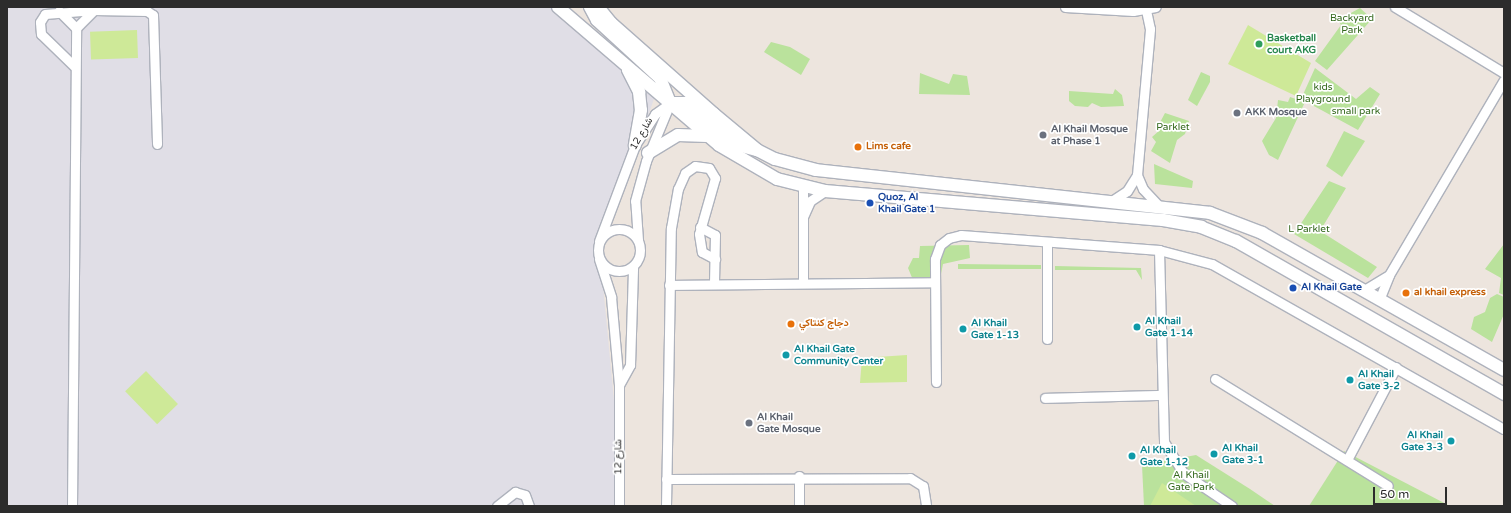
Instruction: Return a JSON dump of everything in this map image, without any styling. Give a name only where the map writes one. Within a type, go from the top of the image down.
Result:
[{"type":"street","points":[[558,7],[708,137],[752,168],[803,187],[825,191],[1188,224],[1230,238],[1504,394]]},
{"type":"street","points":[[590,7],[597,20],[660,78],[670,103]]},
{"type":"street","points":[[598,7],[611,22],[757,150]]},
{"type":"street","points":[[1065,7],[1146,10],[1156,7]]},
{"type":"street","points":[[1395,7],[1504,73]]},
{"type":"street","points":[[72,506],[76,28],[94,10]]},
{"type":"street","points":[[1110,202],[1127,191],[1137,175],[1150,29],[1146,10]]},
{"type":"street","points":[[58,11],[76,28]]},
{"type":"street","points":[[75,67],[40,30],[45,14],[58,11],[147,11],[155,18],[157,144]]},
{"type":"street","points":[[620,60],[639,92],[642,119],[635,145]]},
{"type":"street","points":[[1379,300],[1388,275],[1504,80]]},
{"type":"street","points":[[670,103],[686,103],[734,144],[757,150],[795,166],[846,174],[1110,202],[1158,205],[1194,210],[1240,223],[1364,290],[1379,300],[1504,370]]},
{"type":"street","name":"شارع 12","points":[[599,241],[635,145],[654,114],[670,103]]},
{"type":"street","name":"شارع 12","points":[[638,240],[635,201],[648,153],[670,103]]},
{"type":"street","points":[[648,153],[678,135],[708,137]]},
{"type":"street","points":[[666,506],[671,228],[676,197],[685,173],[698,165],[712,170],[716,183],[700,227],[700,248],[715,259]]},
{"type":"street","points":[[803,282],[803,187],[814,176],[846,174]]},
{"type":"street","points":[[1137,175],[1147,195],[1158,205]]},
{"type":"street","points":[[803,218],[810,201],[825,191]]},
{"type":"street","points":[[700,227],[715,235],[714,284]]},
{"type":"street","points":[[618,385],[630,365],[632,266],[641,249],[638,240],[632,232],[618,228],[605,233],[599,241],[599,259],[610,270],[632,266]]},
{"type":"street","points":[[936,382],[935,282],[937,250],[955,235],[1159,250],[1212,264],[1504,429]]},
{"type":"street","points":[[1047,242],[1047,339]]},
{"type":"street","points":[[1159,250],[1162,433],[1172,459],[1190,479],[1232,506]]},
{"type":"street","name":"شارع 12","points":[[599,259],[611,297],[618,385],[619,506]]},
{"type":"street","points":[[1364,290],[1388,275]]},
{"type":"street","points":[[670,285],[803,282],[935,282]]},
{"type":"street","points":[[1323,290],[1361,304],[1379,300]]},
{"type":"street","points":[[1347,460],[1396,367]]},
{"type":"street","points":[[1215,379],[1388,486]]},
{"type":"street","points":[[1045,398],[1162,395]]},
{"type":"street","points":[[666,479],[799,476],[910,478],[923,486],[926,506]]},
{"type":"street","points":[[799,476],[799,506]]},
{"type":"street","points":[[497,506],[515,492],[525,495],[530,506]]},
{"type":"shaded area","points":[[7,7],[554,7],[655,96],[600,254],[624,506],[7,506]]},
{"type":"green space","name":"Backyard Park","points":[[1360,8],[1372,19],[1327,70],[1315,61],[1341,25],[1338,20]]},
{"type":"green space","name":"Basketball court AKG","points":[[1248,25],[1311,63],[1296,96],[1228,64]]},
{"type":"green space","points":[[137,30],[138,58],[91,60],[90,32]]},
{"type":"green space","points":[[771,42],[790,47],[810,59],[801,75],[764,52]]},
{"type":"green space","name":"kids Playground","points":[[1315,68],[1356,99],[1370,87],[1380,94],[1358,130],[1301,99]]},
{"type":"green space","name":"Parklet","points":[[1201,72],[1210,76],[1210,82],[1197,106],[1188,100]]},
{"type":"green space","points":[[920,73],[949,84],[953,74],[967,76],[970,95],[919,94]]},
{"type":"green space","points":[[1115,89],[1122,95],[1124,106],[1101,107],[1092,103],[1088,107],[1075,106],[1069,101],[1069,91],[1113,94]]},
{"type":"green space","points":[[1290,97],[1305,102],[1278,160],[1269,155],[1262,141],[1276,118],[1278,100],[1288,102]]},
{"type":"green space","name":"Parklet","points":[[1165,113],[1189,121],[1185,134],[1177,140],[1170,163],[1151,151],[1156,142],[1152,137],[1160,130],[1157,128]]},
{"type":"green space","points":[[1344,131],[1365,141],[1342,177],[1326,166]]},
{"type":"green space","name":"Parklet","points":[[1154,164],[1193,181],[1192,188],[1155,184]]},
{"type":"green space","name":"L Parklet","points":[[1329,181],[1346,188],[1320,231],[1377,267],[1368,278],[1294,234]]},
{"type":"green space","points":[[1504,244],[1504,295],[1499,293],[1501,278],[1485,269]]},
{"type":"green space","points":[[969,245],[970,258],[943,264],[940,279],[913,280],[908,268],[913,258],[919,258],[920,246]]},
{"type":"green space","points":[[958,264],[1041,265],[1041,269],[958,269]]},
{"type":"green space","points":[[1055,266],[1141,268],[1142,280],[1136,270],[1055,270]]},
{"type":"green space","points":[[1497,294],[1504,297],[1504,314],[1492,342],[1471,329],[1474,317],[1485,312],[1490,298]]},
{"type":"green space","points":[[907,355],[907,382],[860,383],[862,358]]},
{"type":"green space","points":[[146,371],[178,404],[157,424],[125,391]]},
{"type":"green space","points":[[1344,451],[1450,506],[1309,506]]},
{"type":"green space","name":"Al Khail Gate Park","points":[[1196,455],[1275,506],[1144,506],[1142,465]]},
{"type":"green space","points":[[1162,483],[1196,506],[1150,506]]},
{"type":"place","name":"Basketball court AKG","points":[[1259,44]]},
{"type":"place","name":"AKK Mosque","points":[[1237,113]]},
{"type":"place","name":"Al Khail Mosque at Phase 1","points":[[1043,135]]},
{"type":"place","name":"Lims cafe","points":[[858,147]]},
{"type":"place","name":"Quoz, Al Khail Gate 1","points":[[870,203]]},
{"type":"place","name":"Al Khail Gate","points":[[1293,288]]},
{"type":"place","name":"al khail express","points":[[1406,293]]},
{"type":"place","name":"دجاج كنتاكي","points":[[791,324]]},
{"type":"place","name":"Al Khail Gate 1-14","points":[[1137,327]]},
{"type":"place","name":"Al Khail Gate 1-13","points":[[963,329]]},
{"type":"place","name":"Al Khail Gate Community Center","points":[[786,355]]},
{"type":"place","name":"Al Khail Gate 3-2","points":[[1350,380]]},
{"type":"place","name":"Al Khail Gate Mosque","points":[[749,423]]},
{"type":"place","name":"Al Khail Gate 3-3","points":[[1451,441]]},
{"type":"place","name":"Al Khail Gate 3-1","points":[[1214,454]]},
{"type":"place","name":"Al Khail Gate 1-12","points":[[1132,456]]},
{"type":"park label","name":"small park","points":[[1356,112]]}]
